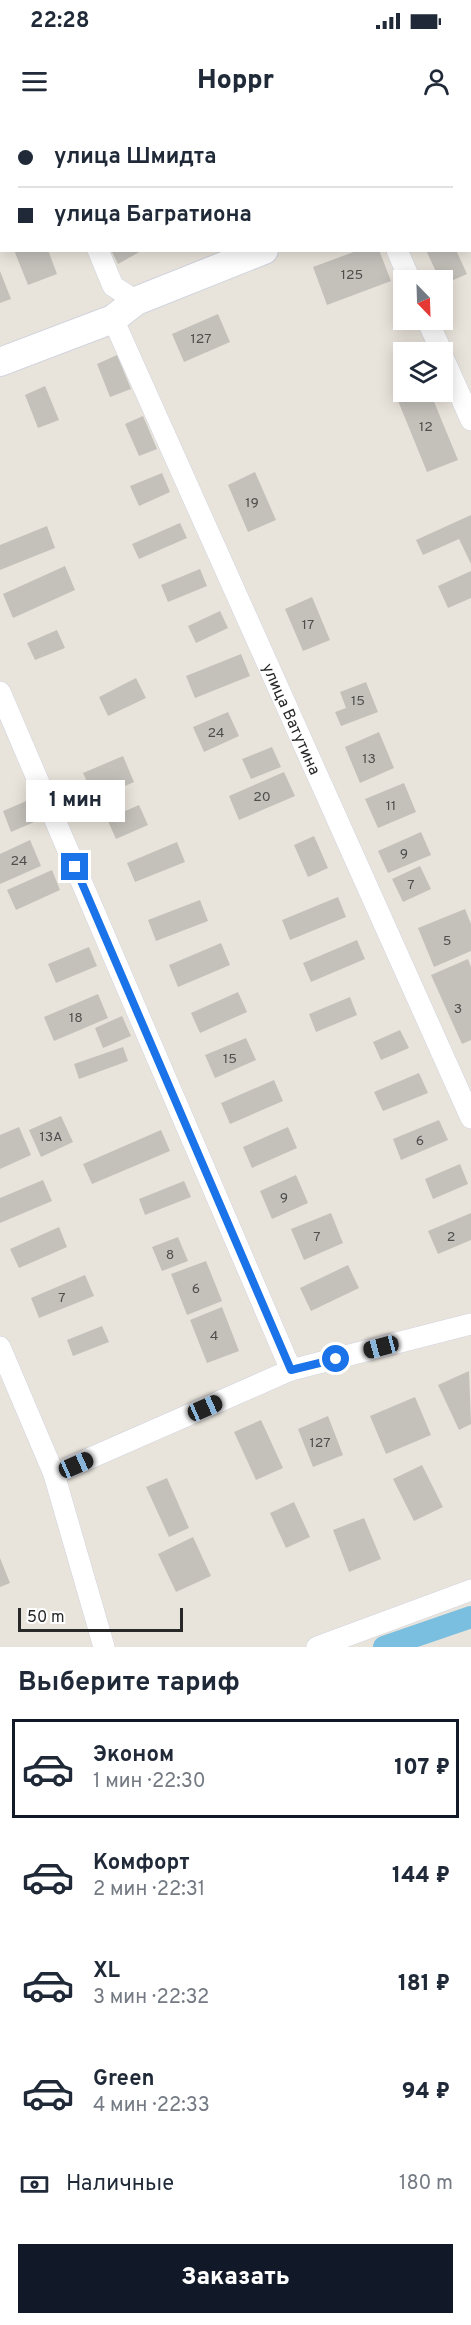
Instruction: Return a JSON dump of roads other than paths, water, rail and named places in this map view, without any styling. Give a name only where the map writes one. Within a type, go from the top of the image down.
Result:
[{"type":"street","points":[[99,252],[113,286],[136,301]]},
{"type":"street","points":[[0,362],[113,319],[136,301],[259,252]]},
{"type":"street","points":[[398,252],[406,270]]},
{"type":"street","name":"улица Ватутина","points":[[113,319],[471,1118]]},
{"type":"street","points":[[453,379],[471,420]]},
{"type":"street","points":[[0,692],[291,1370]]},
{"type":"street","points":[[54,1474],[291,1370],[471,1324]]},
{"type":"street","points":[[0,1347],[54,1474],[104,1647]]},
{"type":"street","points":[[317,1647],[471,1590]]},
{"type":"waterway","points":[[384,1647],[471,1617]]}]
